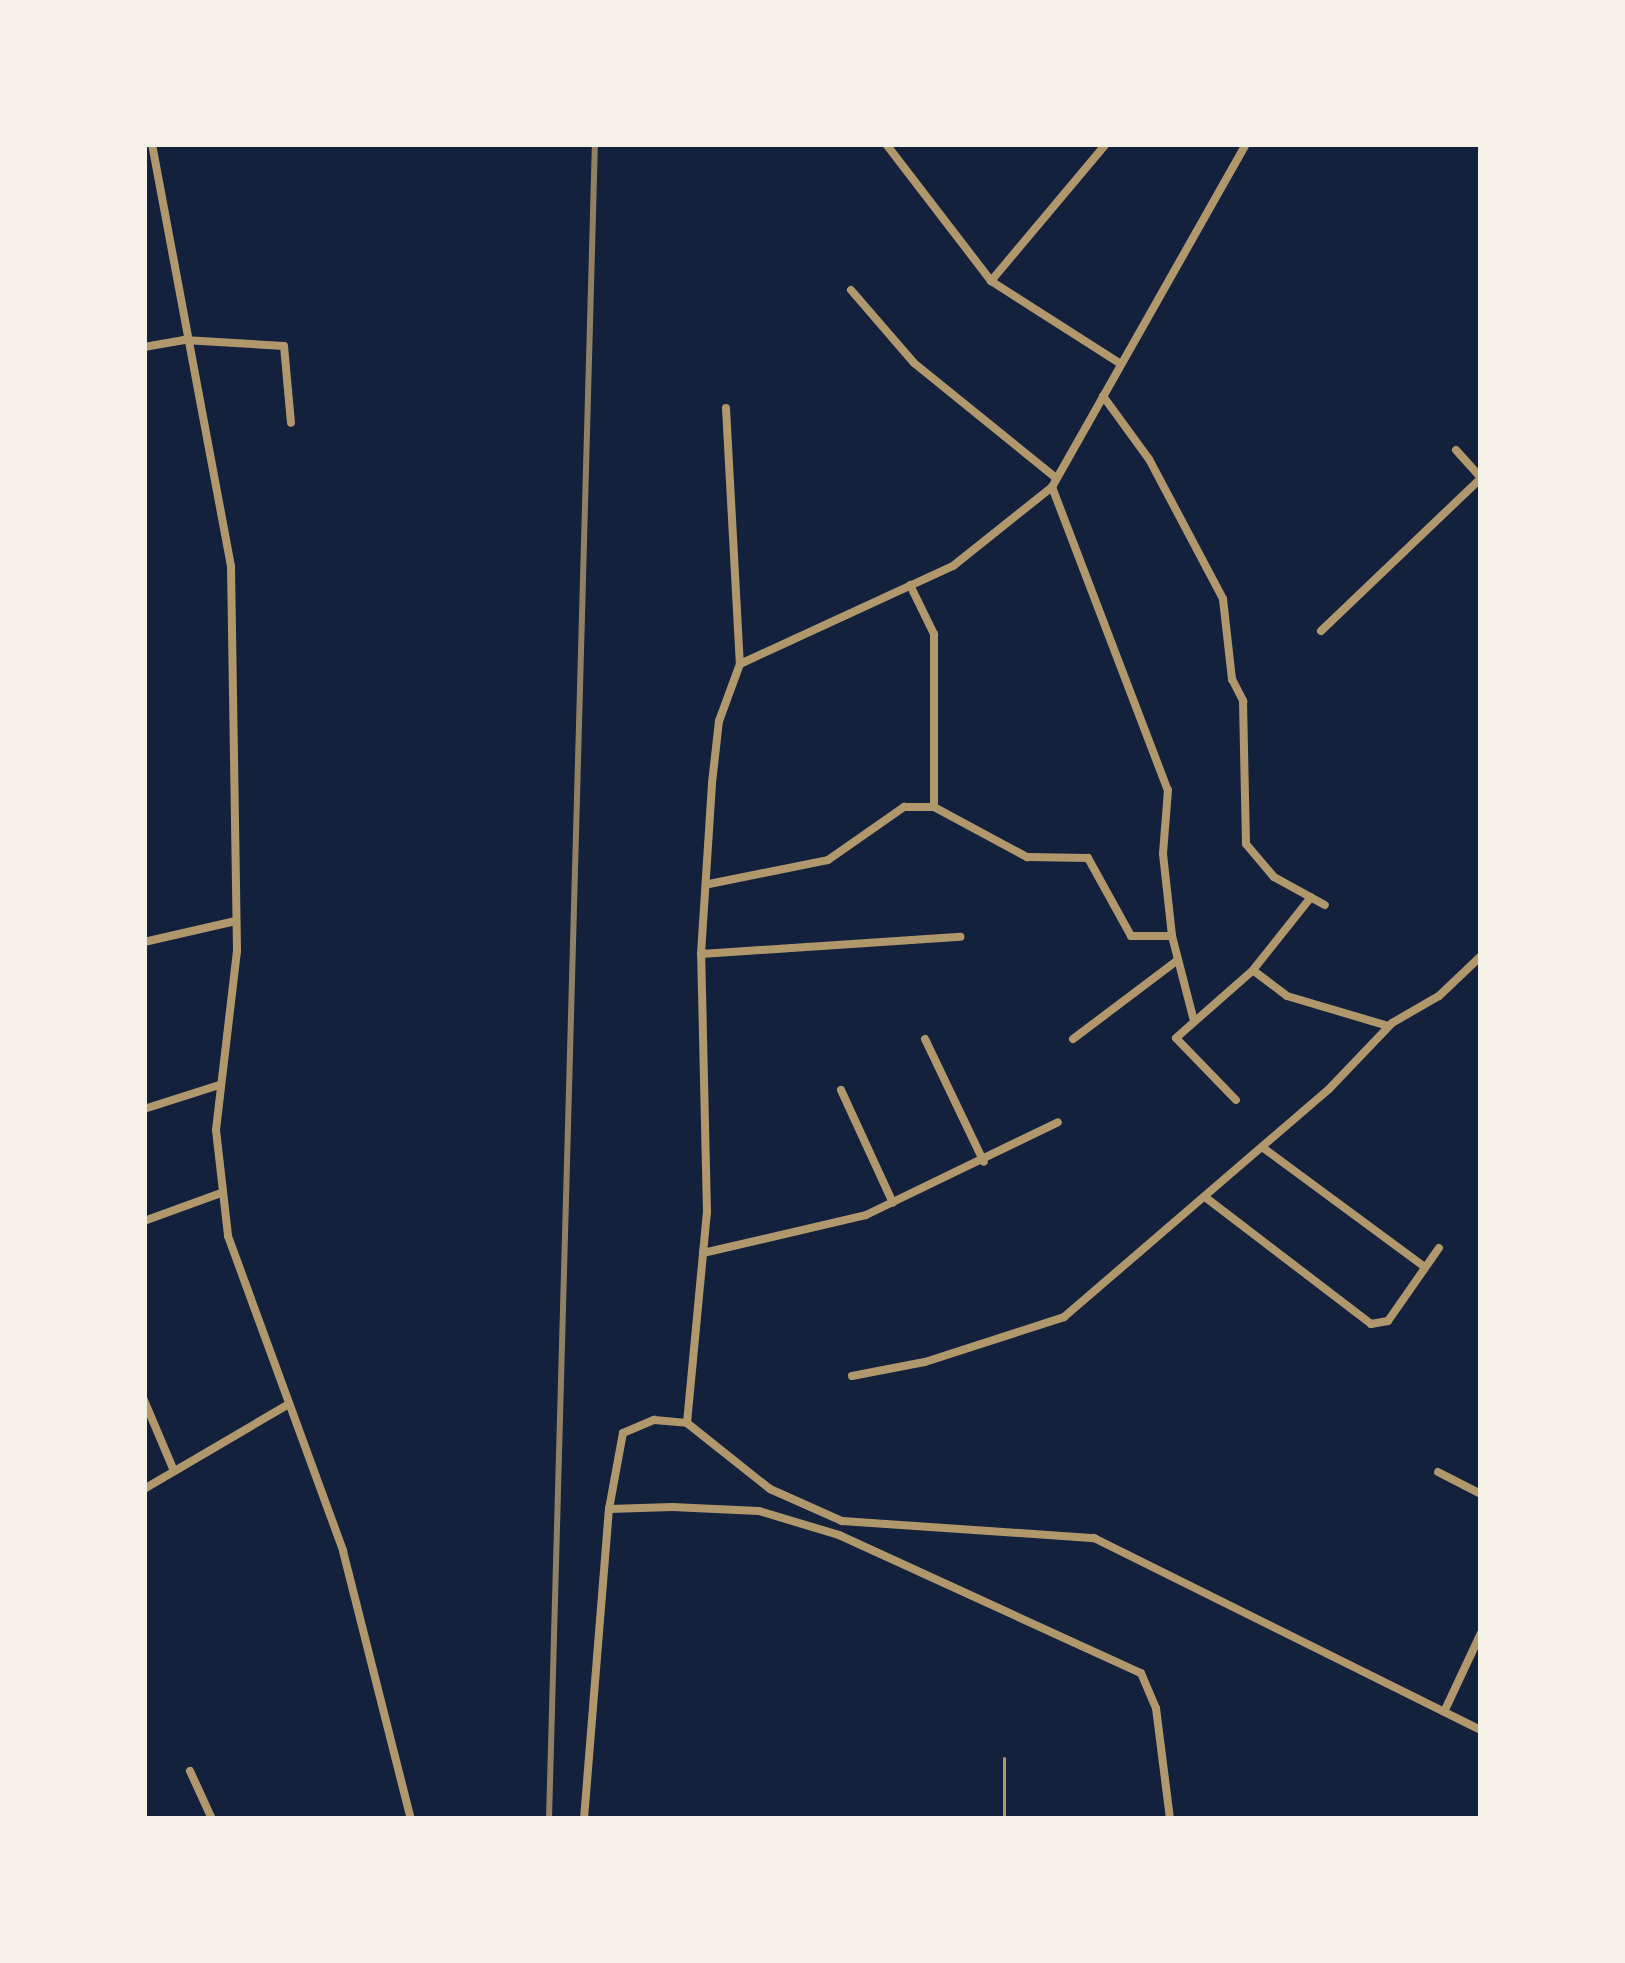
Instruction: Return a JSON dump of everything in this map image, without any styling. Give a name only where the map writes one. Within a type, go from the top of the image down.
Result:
[{"type":"street","points":[[152,144],[184,340],[231,567],[237,921],[219,1084],[221,1193],[247,1296],[289,1404],[383,1684],[411,1819]]},
{"type":"street","points":[[886,144],[991,281],[1121,364]]},
{"type":"street","points":[[991,281],[1106,144]]},
{"type":"street","points":[[740,664],[910,585],[998,538],[1054,482],[1246,144]]},
{"type":"street","points":[[851,290],[914,363],[1054,482],[1168,790],[1163,854],[1172,936],[1194,1021]]},
{"type":"street","points":[[144,347],[184,340],[284,346],[291,423]]},
{"type":"street","points":[[1103,396],[1149,460],[1223,599],[1232,679],[1243,701],[1246,844],[1274,877],[1325,905]]},
{"type":"street","points":[[687,1423],[703,1253],[701,954],[718,722],[740,664],[726,408]]},
{"type":"street","points":[[1321,631],[1481,478],[1456,450]]},
{"type":"street","points":[[910,585],[934,634],[934,807]]},
{"type":"street","points":[[709,884],[828,860],[904,807],[934,807],[1027,857],[1088,858],[1132,936],[1172,936]]},
{"type":"street","points":[[1236,1100],[1178,1043],[1194,1021],[1253,970],[1311,897]]},
{"type":"street","points":[[144,942],[237,921]]},
{"type":"street","points":[[701,954],[960,937]]},
{"type":"street","points":[[852,1376],[925,1362],[1064,1317],[1262,1147],[1389,1027],[1481,956]]},
{"type":"street","points":[[1073,1040],[1178,960]]},
{"type":"street","points":[[1253,970],[1287,996],[1389,1027]]},
{"type":"street","points":[[925,1039],[984,1162]]},
{"type":"street","points":[[144,1108],[219,1084]]},
{"type":"street","points":[[841,1090],[893,1203]]},
{"type":"street","points":[[703,1253],[811,1232],[893,1203],[984,1162],[1058,1121]]},
{"type":"street","points":[[1262,1147],[1425,1267]]},
{"type":"street","points":[[144,1221],[221,1193]]},
{"type":"street","points":[[1205,1196],[1371,1324],[1388,1321],[1438,1248]]},
{"type":"street","points":[[144,1400],[174,1471]]},
{"type":"street","points":[[144,1489],[289,1404]]},
{"type":"street","points":[[584,1819],[609,1509],[623,1433],[654,1420],[687,1423],[770,1489],[842,1521],[1094,1538],[1481,1730]]},
{"type":"street","points":[[1438,1472],[1481,1494]]},
{"type":"street","points":[[609,1509],[758,1511],[819,1529],[1141,1673],[1156,1708],[1170,1819]]},
{"type":"street","points":[[1444,1712],[1481,1633]]},
{"type":"street","points":[[190,1771],[212,1819]]},
{"type":"lane","points":[[1004,1758],[1004,1819]]},
{"type":"railway","points":[[549,1819],[595,144]]}]
